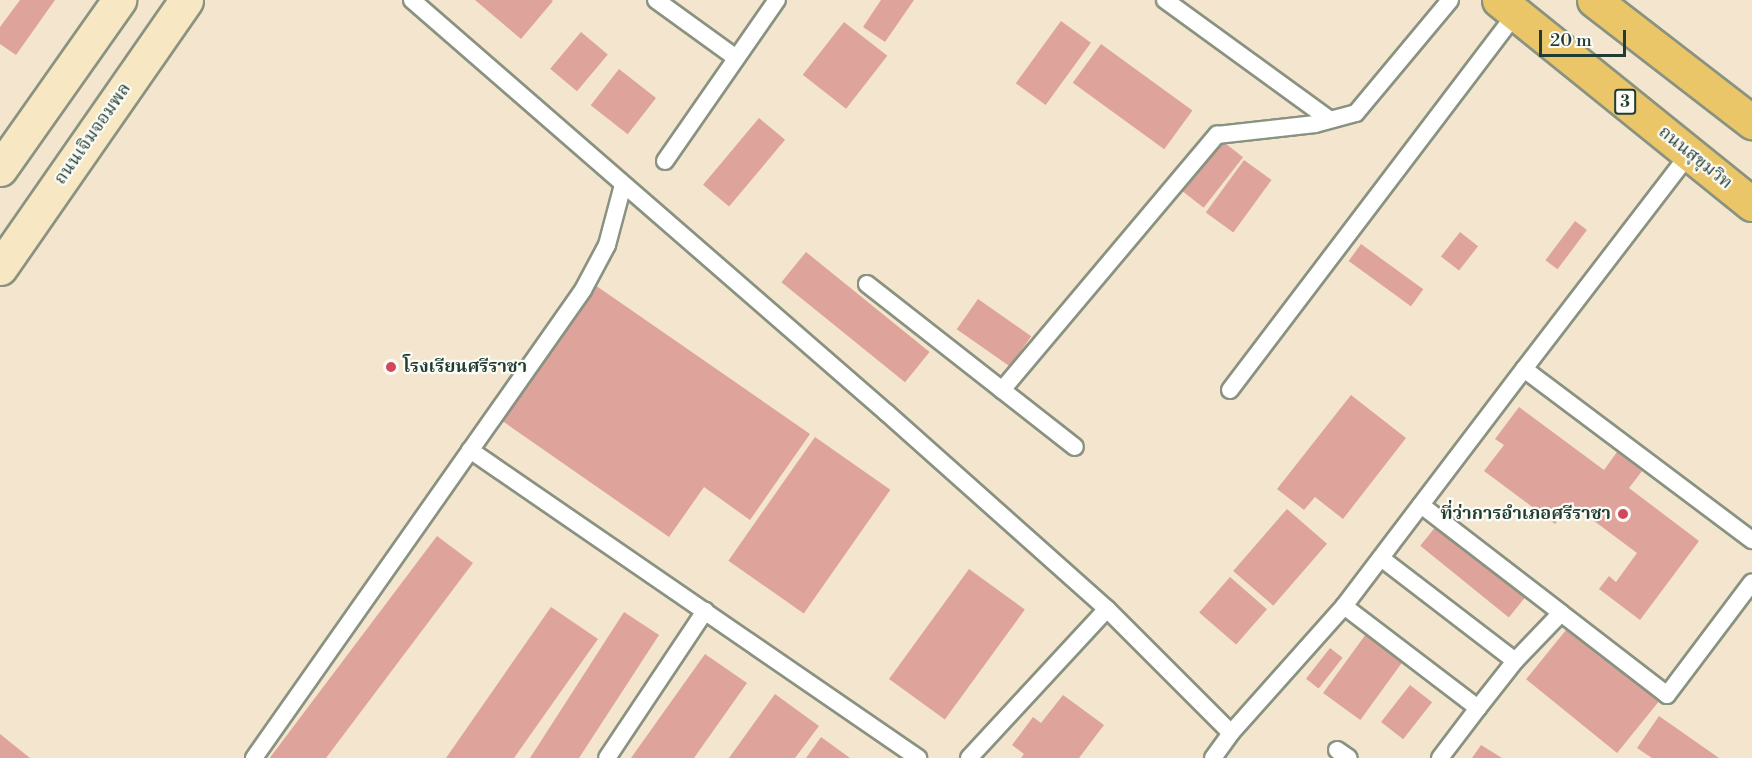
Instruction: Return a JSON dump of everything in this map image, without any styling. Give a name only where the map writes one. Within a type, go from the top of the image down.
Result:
[{"type":"highway","points":[[1594,0],[1752,122]]},
{"type":"highway","name":"ถนนสุขุมวิท","points":[[1507,7],[1752,204]]},
{"type":"main road","points":[[0,169],[119,0]]},
{"type":"main road","name":"ถนนเจิมจอมพล","points":[[0,268],[186,0]]},
{"type":"lane","points":[[412,0],[887,413],[1107,609],[1231,733]]},
{"type":"lane","points":[[656,0],[736,58]]},
{"type":"lane","points":[[665,161],[777,0]]},
{"type":"lane","points":[[1166,0],[1329,119]]},
{"type":"lane","points":[[1002,390],[1218,135],[1315,124],[1356,113],[1450,0]]},
{"type":"lane","points":[[1230,390],[1507,7]]},
{"type":"lane","points":[[1213,758],[1231,733],[1344,606],[1689,154]]},
{"type":"lane","points":[[254,758],[583,290],[607,245],[623,185]]},
{"type":"lane","points":[[867,285],[1075,447]]},
{"type":"lane","points":[[1524,369],[1752,540]]},
{"type":"lane","points":[[471,450],[918,758]]},
{"type":"lane","points":[[1421,505],[1667,695],[1752,582]]},
{"type":"lane","points":[[1381,558],[1515,662]]},
{"type":"lane","points":[[1344,606],[1478,708]]},
{"type":"lane","points":[[969,758],[1107,609]]},
{"type":"lane","points":[[607,758],[705,611]]},
{"type":"lane","points":[[1440,758],[1515,662],[1560,613]]},
{"type":"building","points":[[20,0],[55,0],[16,55],[0,44],[0,27]]},
{"type":"building","points":[[475,0],[551,0],[553,1],[521,39]]},
{"type":"building","points":[[881,0],[914,0],[885,42],[863,27]]},
{"type":"building","points":[[1061,21],[1091,43],[1046,105],[1016,83]]},
{"type":"building","points":[[844,22],[887,56],[846,109],[803,75]]},
{"type":"building","points":[[581,32],[608,54],[577,91],[550,69]]},
{"type":"building","points":[[1101,44],[1192,110],[1164,149],[1073,83]]},
{"type":"building","points":[[619,69],[656,98],[628,134],[591,105]]},
{"type":"building","points":[[759,118],[785,140],[729,207],[703,185]]},
{"type":"building","points":[[1221,140],[1243,157],[1204,208],[1182,190]]},
{"type":"building","points":[[1244,160],[1272,180],[1233,233],[1206,213]]},
{"type":"building","points":[[1575,221],[1587,230],[1557,269],[1546,260]]},
{"type":"building","points":[[1460,232],[1478,246],[1459,271],[1441,256]]},
{"type":"building","points":[[1361,244],[1423,289],[1411,306],[1349,261]]},
{"type":"building","points":[[806,252],[930,352],[905,382],[781,282]]},
{"type":"building","points":[[595,285],[810,434],[750,520],[704,487],[669,537],[501,420]]},
{"type":"building","points":[[978,299],[1031,336],[1010,367],[957,329]]},
{"type":"building","points":[[1351,395],[1406,438],[1343,519],[1315,497],[1304,510],[1277,489]]},
{"type":"building","name":"ที่ว่าการอำเภอศรีราชา","points":[[1519,407],[1604,470],[1617,452],[1642,471],[1629,488],[1699,541],[1640,620],[1599,589],[1609,576],[1616,582],[1637,553],[1570,503],[1555,524],[1484,471],[1504,445],[1495,439]]},
{"type":"building","points":[[815,437],[890,490],[804,613],[728,561]]},
{"type":"building","points":[[1287,509],[1327,544],[1273,606],[1233,571]]},
{"type":"building","points":[[1441,520],[1530,592],[1509,617],[1420,546]]},
{"type":"building","points":[[437,536],[473,563],[326,758],[270,758]]},
{"type":"building","points":[[969,569],[1025,610],[945,720],[889,679]]},
{"type":"building","points":[[1230,577],[1267,609],[1236,645],[1199,612]]},
{"type":"building","points":[[551,607],[598,639],[514,758],[446,758]]},
{"type":"building","points":[[624,612],[659,635],[579,758],[530,758]]},
{"type":"building","points":[[1579,614],[1670,688],[1617,753],[1526,679]]},
{"type":"building","points":[[1366,634],[1403,661],[1360,720],[1323,693]]},
{"type":"building","points":[[1330,648],[1343,658],[1319,689],[1306,679]]},
{"type":"building","points":[[705,654],[747,683],[694,758],[631,758]]},
{"type":"building","points":[[1410,685],[1432,702],[1403,739],[1381,722]]},
{"type":"building","points":[[775,694],[819,726],[795,758],[729,758]]},
{"type":"building","points":[[1063,695],[1104,725],[1079,758],[1021,758],[1024,754],[1012,745],[1033,717],[1041,723]]},
{"type":"building","points":[[1659,716],[1719,758],[1652,758],[1637,748]]},
{"type":"building","points":[[0,734],[30,758],[0,758]]},
{"type":"building","points":[[821,737],[850,758],[806,758]]},
{"type":"building","points":[[1481,745],[1502,758],[1472,758]]},
{"type":"place","name":"โรงเรียนศรีราชา","points":[[391,367]]},
{"type":"place","name":"ที่ว่าการอำเภอศรีราชา","points":[[1623,514]]}]
